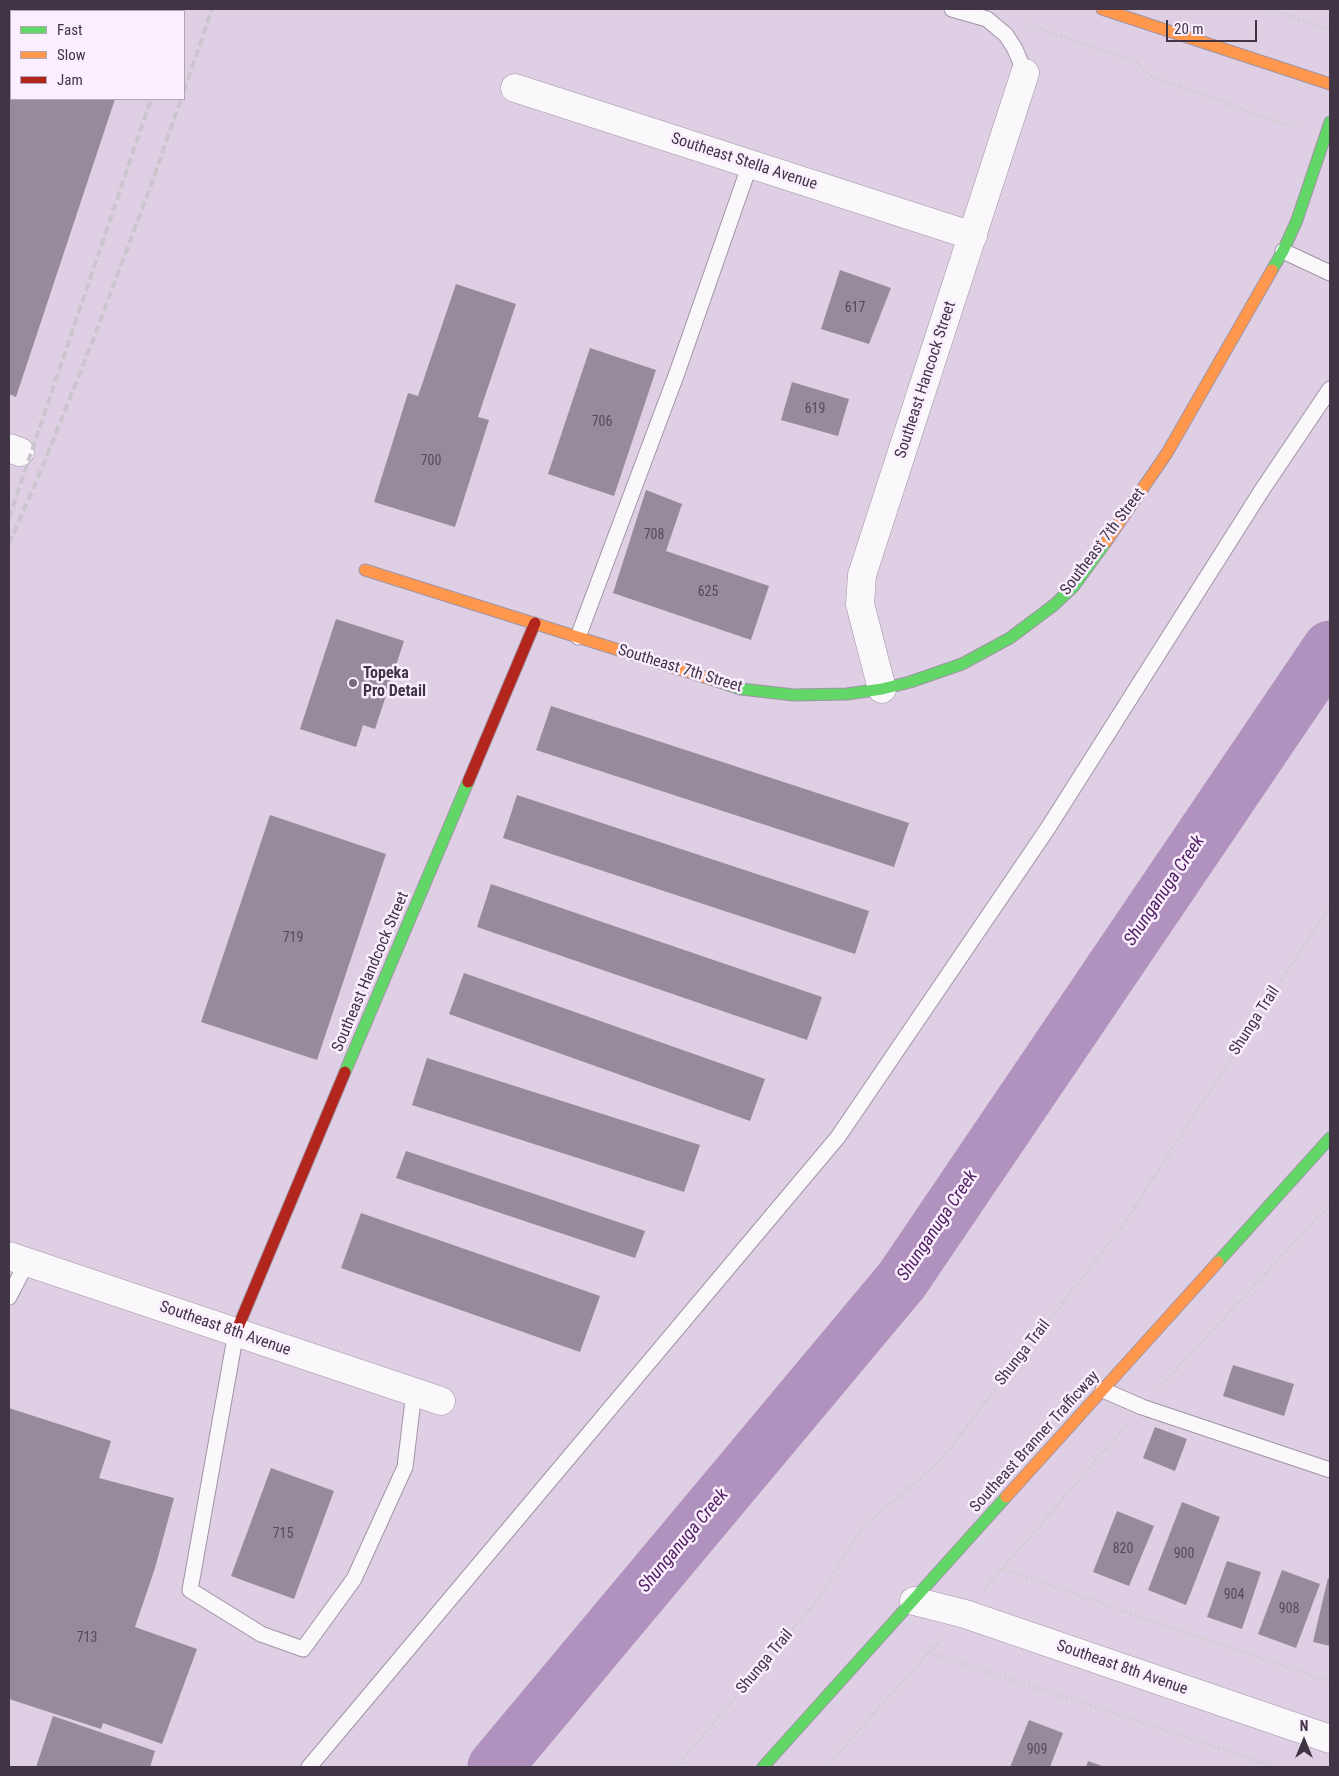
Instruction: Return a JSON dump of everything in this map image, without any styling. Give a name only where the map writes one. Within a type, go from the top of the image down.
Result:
[{"type":"street","points":[[1102,9],[1330,84]]},
{"type":"street","name":"Southeast Hancock Street","points":[[882,689],[860,604],[862,575],[1026,73]]},
{"type":"street","name":"Southeast Stella Avenue","points":[[516,88],[973,236]]},
{"type":"street","name":"Southeast 7th Street","points":[[365,570],[741,689],[794,696],[847,694],[882,689],[910,682],[962,664],[1002,642],[1054,605],[1074,586],[1122,520],[1167,453],[1283,251],[1297,220],[1330,122]]},
{"type":"street","name":"Southeast Handcock Street","points":[[236,1332],[535,624]]},
{"type":"street","name":"Southeast Branner Trafficway","points":[[763,1767],[1330,1138]]},
{"type":"street","name":"Southeast 8th Avenue","points":[[18,1259],[441,1401]]},
{"type":"street","name":"Southeast 8th Avenue","points":[[914,1600],[965,1614],[1330,1739]]},
{"type":"lane","points":[[952,9],[987,19],[1006,35],[1026,73]]},
{"type":"lane","points":[[578,637],[677,374],[750,164]]},
{"type":"lane","points":[[1283,251],[1330,273]]},
{"type":"lane","points":[[309,1767],[838,1138],[1048,828],[1262,490],[1330,389]]},
{"type":"lane","points":[[9,1297],[18,1259]]},
{"type":"lane","points":[[236,1332],[190,1590],[261,1634],[303,1649],[354,1579],[405,1467],[414,1392]]},
{"type":"lane","points":[[1103,1390],[1142,1406],[1330,1470]]},
{"type":"path","points":[[1269,9],[1330,29]]},
{"type":"path","points":[[1042,29],[1136,62],[1151,76],[1270,118],[1327,135]]},
{"type":"path","name":"Shunga Trail","points":[[676,1767],[815,1603],[863,1527],[938,1463],[1121,1228],[1330,906]]},
{"type":"path","points":[[1002,1569],[1330,1682]]},
{"type":"path","points":[[826,1767],[928,1652],[965,1614]]},
{"type":"path","points":[[928,1652],[1275,1767]]},
{"type":"building","points":[[9,9],[145,9],[10,10],[10,100],[115,100],[16,397],[9,394]]},
{"type":"building","points":[[840,270],[891,288],[869,344],[821,329]]},
{"type":"building","points":[[456,284],[516,304],[478,417],[489,420],[455,527],[374,502],[408,393],[418,396]]},
{"type":"building","points":[[590,348],[656,370],[614,496],[548,474]]},
{"type":"building","points":[[792,382],[849,399],[838,436],[781,420]]},
{"type":"building","points":[[646,490],[682,504],[666,551],[769,586],[751,640],[613,593]]},
{"type":"building","name":"Topeka Pro Detail","points":[[336,619],[404,641],[375,729],[363,725],[356,747],[300,729]]},
{"type":"building","points":[[551,706],[909,823],[894,867],[536,750]]},
{"type":"building","points":[[517,795],[869,911],[855,954],[503,838]]},
{"type":"building","points":[[270,815],[386,854],[317,1060],[201,1022]]},
{"type":"building","points":[[491,884],[822,997],[807,1040],[477,927]]},
{"type":"building","points":[[464,973],[765,1079],[750,1121],[449,1014]]},
{"type":"building","points":[[427,1058],[700,1145],[684,1192],[412,1105]]},
{"type":"building","points":[[406,1151],[645,1231],[635,1258],[396,1178]]},
{"type":"building","points":[[361,1213],[600,1296],[580,1352],[341,1268]]},
{"type":"building","points":[[1233,1365],[1294,1384],[1284,1416],[1223,1396]]},
{"type":"building","points":[[9,1408],[111,1441],[99,1478],[174,1498],[155,1568],[135,1627],[197,1649],[162,1744],[103,1723],[101,1729],[9,1699]]},
{"type":"building","points":[[1155,1427],[1187,1439],[1175,1471],[1143,1458]]},
{"type":"building","points":[[271,1468],[334,1491],[294,1599],[231,1576]]},
{"type":"building","points":[[1182,1502],[1220,1517],[1186,1605],[1148,1590]]},
{"type":"building","points":[[1117,1511],[1154,1526],[1129,1586],[1093,1572]]},
{"type":"building","points":[[1227,1561],[1261,1572],[1242,1629],[1207,1617]]},
{"type":"building","points":[[1282,1570],[1320,1584],[1296,1648],[1258,1634]]},
{"type":"building","points":[[1328,1578],[1330,1579],[1330,1646],[1313,1642]]},
{"type":"building","points":[[53,1716],[155,1751],[150,1767],[36,1767]]},
{"type":"building","points":[[1029,1720],[1063,1733],[1050,1767],[1010,1767]]},
{"type":"building","points":[[1088,1761],[1105,1767],[1086,1767]]},
{"type":"waterway","name":"Shunganuga Creek","points":[[495,1767],[902,1280],[1330,648]]},
{"type":"railway","points":[[185,88],[212,9]]},
{"type":"railway","points":[[9,518],[151,100]]},
{"type":"railway","points":[[9,544],[42,468],[93,340],[181,100]]},
{"type":"traffic: fast","points":[[1272,270],[1297,220],[1330,122]]},
{"type":"traffic: fast","points":[[717,681],[741,689],[794,695],[847,694],[882,689],[910,682],[962,664],[1010,638],[1054,605],[1074,586],[1106,542]]},
{"type":"traffic: fast","points":[[345,1072],[468,782]]},
{"type":"traffic: fast","points":[[1218,1262],[1330,1138]]},
{"type":"traffic: fast","points":[[763,1767],[1006,1497]]},
{"type":"traffic: slow","points":[[1102,9],[1330,84]]},
{"type":"traffic: slow","points":[[1106,542],[1167,453],[1272,270]]},
{"type":"traffic: slow","points":[[365,570],[717,681]]},
{"type":"traffic: slow","points":[[1006,1497],[1218,1262]]},
{"type":"traffic: jam","points":[[468,782],[535,623]]},
{"type":"traffic: jam","points":[[236,1332],[345,1072]]},
{"type":"place","name":"Topeka Pro Detail","points":[[353,683]]}]
